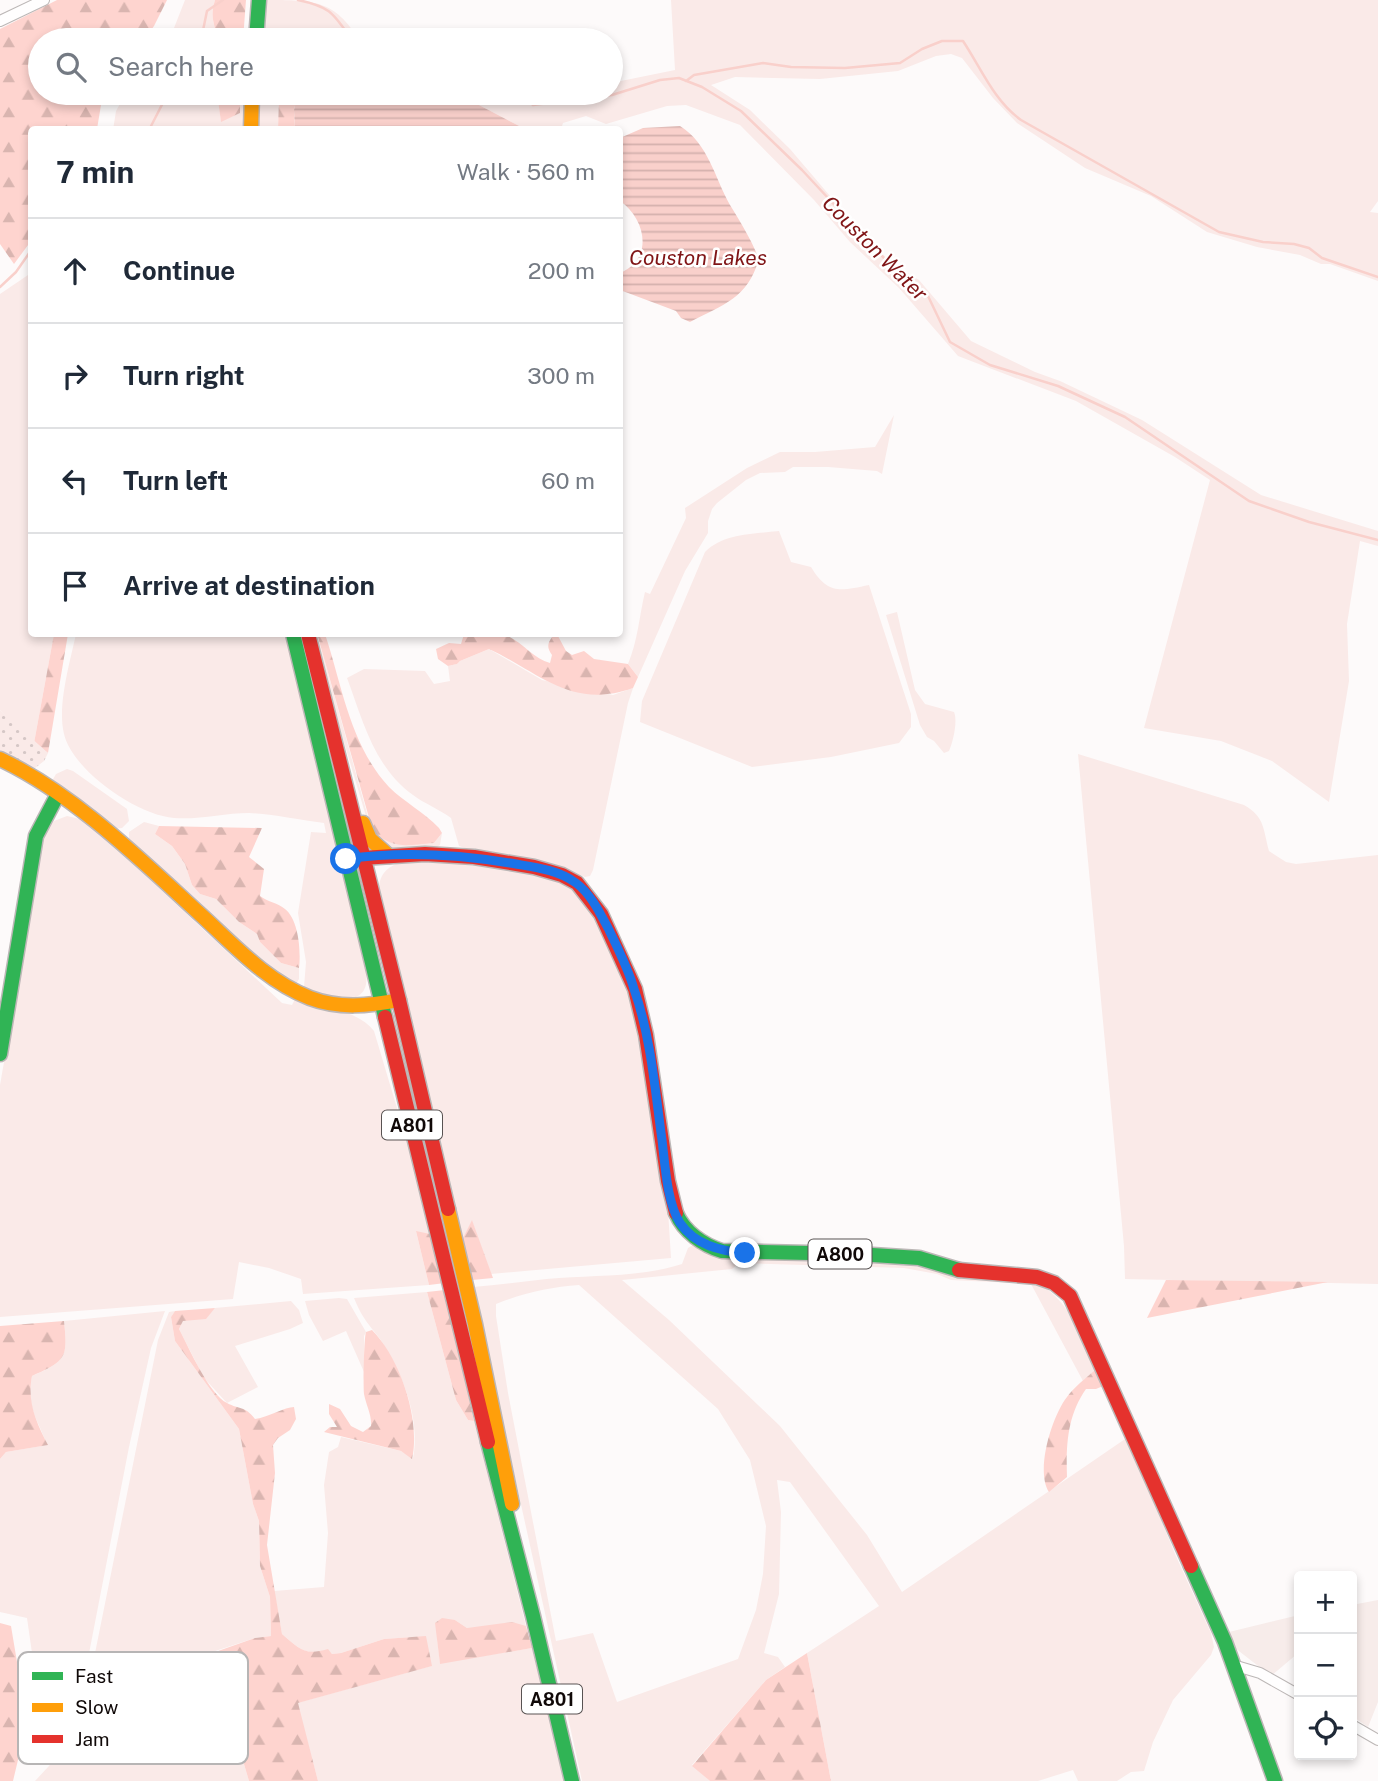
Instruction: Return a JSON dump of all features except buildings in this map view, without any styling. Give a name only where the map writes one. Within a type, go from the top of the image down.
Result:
[{"type":"main road","points":[[257,28],[259,0]]},
{"type":"main road","points":[[251,126],[252,105]]},
{"type":"main road","name":"A801","points":[[294,637],[572,1781]]},
{"type":"main road","name":"A801","points":[[309,637],[365,856],[498,1429],[533,1616]]},
{"type":"main road","points":[[331,726],[338,734],[364,828],[375,845],[389,856]]},
{"type":"main road","points":[[0,759],[34,776],[117,838],[245,956],[271,976],[309,998],[340,1005],[366,1007],[399,1000]]},
{"type":"main road","points":[[0,1054],[36,836],[58,794]]},
{"type":"main road","points":[[45,817],[64,809],[81,811]]},
{"type":"main road","name":"A800","points":[[346,859],[449,854],[534,867],[562,875],[577,883],[601,914],[635,989],[646,1035],[675,1211],[680,1223],[706,1246],[745,1253],[857,1254],[919,1258],[965,1272],[1037,1277],[1054,1283],[1070,1296],[1121,1406],[1233,1665],[1275,1781]]},
{"type":"street","points":[[0,21],[44,0]]},
{"type":"street","points":[[1233,1665],[1260,1673],[1294,1692]]},
{"type":"street","points":[[1357,1728],[1378,1740]]},
{"type":"shaded area","points":[[185,0],[215,0],[215,28],[174,28]]},
{"type":"shaded area","points":[[265,0],[321,5],[332,10],[351,28],[262,28]]},
{"type":"shaded area","points":[[671,0],[1378,0],[1378,201],[1370,212],[1378,213],[1378,281],[1300,255],[1257,247],[1207,232],[1151,196],[1085,168],[1017,123],[993,98],[962,58],[951,54],[936,56],[898,71],[820,79],[735,77],[711,85],[750,110],[790,149],[891,263],[919,280],[971,341],[1142,420],[1261,495],[1378,531],[1378,546],[1360,541],[1347,624],[1349,681],[1329,802],[1272,761],[1221,741],[1144,728],[1210,480],[1076,401],[958,356],[899,288],[850,242],[814,200],[740,125],[686,105],[667,106],[606,124],[586,116],[563,123],[562,126],[519,126],[479,105],[623,105],[623,81],[675,70]]},
{"type":"shaded area","points":[[119,105],[219,105],[221,121],[240,113],[240,105],[244,105],[243,126],[114,126]]},
{"type":"shaded area","points":[[258,105],[279,105],[278,126],[257,126]]},
{"type":"shaded area","points":[[28,275],[28,637],[53,637],[34,743],[0,710],[0,294]]},
{"type":"shaded area","points":[[894,415],[882,474],[877,471],[828,467],[793,467],[785,472],[760,473],[746,480],[717,503],[708,521],[708,533],[685,571],[638,677],[628,664],[645,592],[650,594],[686,518],[685,508],[747,468],[780,452],[875,447]]},
{"type":"shaded area","points":[[779,531],[791,562],[811,567],[829,587],[850,589],[869,585],[911,714],[911,727],[899,743],[831,757],[752,767],[640,722],[642,701],[705,552],[730,538]]},
{"type":"shaded area","points":[[897,612],[915,690],[925,704],[954,712],[953,737],[949,751],[944,753],[927,737],[920,725],[886,615]]},
{"type":"shaded area","points":[[75,637],[289,637],[366,972],[366,985],[362,993],[354,997],[334,997],[304,987],[306,962],[298,913],[311,832],[326,833],[324,823],[249,813],[174,818],[142,809],[125,800],[93,776],[70,748],[62,723],[65,684]]},
{"type":"shaded area","points":[[316,637],[318,637],[368,817],[434,843],[442,833],[440,845],[435,848],[389,848],[371,833],[326,682]]},
{"type":"shaded area","points":[[489,649],[542,680],[613,695],[633,688],[590,876],[585,877],[554,864],[482,854],[459,846],[451,818],[400,784],[388,771],[371,742],[347,678],[364,669],[425,671],[434,684],[450,681],[448,666]]},
{"type":"shaded area","points":[[0,710],[48,753],[44,761],[35,768],[25,767],[0,755]]},
{"type":"shaded area","points":[[1078,754],[1244,805],[1260,819],[1269,851],[1286,862],[1296,864],[1378,855],[1378,1284],[1125,1279]]},
{"type":"shaded area","points":[[67,769],[127,809],[129,821],[122,828],[114,829],[54,785],[52,781],[56,774]]},
{"type":"shaded area","points":[[67,816],[80,819],[96,829],[282,1003],[292,1005],[296,997],[348,1013],[367,1023],[374,1031],[436,1249],[416,1231],[429,1285],[303,1294],[301,1279],[269,1268],[239,1262],[233,1299],[0,1317],[0,1085],[44,834],[54,821]]},
{"type":"shaded area","points":[[144,822],[159,826],[155,834],[172,846],[185,864],[192,885],[200,894],[216,899],[239,922],[257,934],[260,942],[281,963],[299,968],[296,984],[265,965],[129,841],[129,832]]},
{"type":"shaded area","points":[[445,859],[514,868],[564,882],[580,895],[592,911],[632,999],[642,1041],[668,1210],[671,1258],[491,1274],[472,1221],[462,1240],[379,889],[381,878],[394,865],[413,860]]},
{"type":"shaded area","points":[[390,1013],[397,1017],[472,1333],[468,1334]]},
{"type":"shaded area","points":[[693,1245],[700,1249],[797,1259],[909,1262],[1039,1284],[1059,1300],[1074,1321],[1095,1370],[1083,1381],[1031,1284],[951,1280],[937,1274],[904,1268],[739,1263],[732,1269],[622,1280],[669,1320],[780,1426],[867,1535],[902,1592],[1128,1437],[1175,1554],[1211,1633],[1214,1647],[1211,1655],[1173,1700],[1153,1742],[1144,1771],[1131,1772],[1117,1781],[1078,1781],[1073,1770],[1038,1781],[831,1781],[807,1653],[879,1606],[790,1482],[777,1480],[781,1512],[779,1594],[764,1653],[778,1657],[785,1667],[766,1680],[692,1765],[710,1781],[582,1781],[473,1287],[652,1271],[682,1264],[688,1248]],"holes":[[[579,1285],[718,1409],[750,1460],[766,1526],[763,1574],[756,1610],[738,1659],[617,1702],[593,1633],[556,1641],[508,1393],[496,1304],[537,1291]]]},
{"type":"shaded area","points":[[427,1292],[456,1400],[468,1420],[474,1421],[526,1626],[467,1628],[455,1620],[437,1638],[440,1663],[532,1648],[564,1781],[318,1781],[297,1703],[431,1666],[412,1637],[384,1639],[341,1653],[303,1650],[282,1634],[274,1591],[324,1587],[328,1533],[324,1485],[329,1452],[338,1447],[341,1437],[401,1451],[413,1458],[414,1427],[408,1396],[396,1366],[354,1298]]},
{"type":"shaded area","points":[[347,1299],[366,1332],[364,1372],[346,1331],[323,1341],[305,1301]]},
{"type":"shaded area","points":[[291,1301],[299,1310],[303,1323],[235,1346],[258,1387],[227,1403],[204,1378],[179,1329],[183,1321],[209,1314],[215,1308]]},
{"type":"shaded area","points":[[165,1311],[151,1348],[129,1447],[89,1652],[32,1652],[27,1618],[0,1612],[0,1459],[6,1452],[47,1445],[31,1405],[32,1376],[52,1366],[62,1356],[65,1350],[64,1321]]},
{"type":"shaded area","points":[[175,1311],[171,1317],[175,1341],[239,1429],[253,1504],[259,1521],[260,1566],[270,1597],[271,1636],[255,1638],[212,1652],[95,1652],[158,1340],[169,1312]]},
{"type":"shaded area","points":[[1378,1600],[1378,1702],[1368,1727],[1357,1719],[1357,1604]]},
{"type":"shaded area","points":[[1294,1616],[1294,1657],[1271,1676],[1235,1648],[1229,1632]]},
{"type":"shaded area","points":[[51,1764],[244,1764],[249,1781],[35,1781]]},
{"type":"green space","points":[[57,0],[167,0],[153,28],[28,28],[28,105],[101,105],[98,126],[28,126],[28,245],[14,264],[0,244],[0,29]]},
{"type":"green space","points":[[215,0],[246,0],[244,28],[215,28]]},
{"type":"green space","points":[[219,105],[240,105],[240,113],[221,122]]},
{"type":"green space","points":[[279,105],[295,105],[295,126],[278,126]]},
{"type":"green space","points":[[53,637],[67,637],[48,753],[34,743]]},
{"type":"green space","points":[[318,637],[326,637],[349,714],[365,753],[389,787],[427,817],[442,833],[434,843],[408,845],[388,842],[373,832]]},
{"type":"green space","points":[[463,637],[510,637],[538,658],[550,663],[552,655],[548,644],[552,637],[559,637],[566,651],[572,655],[584,651],[594,659],[628,664],[638,677],[633,688],[611,694],[592,695],[557,686],[489,649],[448,666],[438,659],[436,649],[449,643],[461,644]]},
{"type":"green space","points":[[159,826],[262,828],[249,857],[264,869],[260,896],[290,914],[299,945],[299,968],[281,963],[260,942],[257,934],[239,922],[216,899],[200,894],[192,885],[185,864],[172,846],[155,834]]},
{"type":"green space","points":[[472,1220],[493,1278],[472,1280],[462,1240]]},
{"type":"green space","points":[[416,1231],[430,1234],[445,1283],[429,1285]]},
{"type":"green space","points":[[1166,1280],[1328,1282],[1147,1318]]},
{"type":"green space","points":[[445,1290],[474,1421],[468,1420],[456,1400],[427,1292]]},
{"type":"green space","points":[[215,1308],[206,1319],[183,1321],[179,1329],[200,1370],[220,1398],[245,1410],[255,1419],[294,1407],[296,1419],[290,1430],[273,1445],[275,1473],[267,1545],[282,1634],[303,1650],[313,1652],[328,1649],[332,1654],[384,1639],[426,1636],[432,1666],[298,1703],[318,1781],[249,1781],[244,1764],[248,1764],[248,1652],[215,1652],[255,1638],[271,1636],[270,1597],[260,1566],[259,1521],[253,1504],[239,1429],[175,1341],[171,1317],[175,1311]]},
{"type":"green space","points":[[64,1321],[65,1351],[62,1357],[52,1366],[32,1376],[34,1412],[48,1445],[6,1452],[0,1459],[0,1326]]},
{"type":"green space","points":[[372,1330],[391,1356],[406,1390],[413,1426],[412,1459],[401,1451],[324,1432],[330,1427],[337,1427],[329,1414],[329,1404],[340,1409],[351,1426],[363,1432],[371,1426],[364,1394],[364,1372],[366,1332]]},
{"type":"green space","points":[[1095,1370],[1103,1386],[1086,1389],[1080,1399],[1069,1432],[1067,1477],[1049,1492],[1044,1471],[1051,1430],[1070,1393]]},
{"type":"green space","points":[[442,1618],[455,1620],[467,1628],[512,1622],[526,1626],[532,1648],[440,1664],[435,1623]]},
{"type":"green space","points":[[0,1623],[11,1626],[18,1668],[18,1760],[13,1781],[0,1781]]},
{"type":"green space","points":[[807,1653],[831,1781],[710,1781],[692,1766],[766,1680]]},
{"type":"water","points":[[295,105],[479,105],[519,126],[295,126]]},
{"type":"water","name":"Couston Lakes","points":[[680,126],[698,142],[759,259],[741,292],[724,305],[690,322],[681,318],[676,311],[623,291],[623,271],[638,258],[642,249],[642,238],[636,218],[623,204],[623,137],[643,128]]},
{"type":"waterway","name":"Couston Water","points":[[203,28],[207,11],[223,0]]},
{"type":"waterway","name":"Couston Water","points":[[298,0],[318,5],[330,12],[344,28]]},
{"type":"waterway","points":[[686,81],[694,75],[763,63],[791,67],[845,68],[900,63],[922,49],[942,41],[963,41],[996,94],[1021,120],[1219,232],[1263,242],[1309,248],[1322,258],[1378,277]]},
{"type":"waterway","name":"Couston Water","points":[[623,92],[660,80],[679,78],[702,87],[741,111],[802,170],[909,285],[928,296],[950,342],[990,365],[1058,386],[1125,417],[1249,501],[1309,522],[1378,540]]},
{"type":"waterway","name":"Couston Water","points":[[151,126],[162,105]]},
{"type":"waterway","name":"Couston Water","points":[[0,287],[16,272],[28,255]]},
{"type":"traffic: fast","points":[[257,28],[259,0]]},
{"type":"traffic: fast","points":[[294,637],[385,1017]]},
{"type":"traffic: fast","points":[[0,1054],[36,836],[58,794]]},
{"type":"traffic: fast","points":[[676,1213],[695,1237],[722,1251],[919,1258],[959,1270]]},
{"type":"traffic: fast","points":[[488,1442],[572,1781]]},
{"type":"traffic: fast","points":[[1191,1566],[1225,1642],[1275,1781]]},
{"type":"traffic: slow","points":[[251,126],[252,105]]},
{"type":"traffic: slow","points":[[0,759],[27,773],[80,809],[155,872],[238,950],[279,982],[310,998],[332,1004],[365,1005],[399,1000]]},
{"type":"traffic: slow","points":[[363,823],[370,839],[389,856]]},
{"type":"traffic: slow","points":[[448,1209],[512,1504]]},
{"type":"traffic: jam","points":[[309,637],[448,1209]]},
{"type":"traffic: jam","points":[[346,859],[425,854],[474,857],[534,867],[562,875],[577,883],[601,914],[635,989],[646,1035],[668,1181],[676,1213]]},
{"type":"traffic: jam","points":[[385,1017],[488,1442]]},
{"type":"traffic: jam","points":[[959,1270],[1037,1277],[1054,1283],[1070,1296],[1191,1566]]},
{"type":"route","points":[[346,859],[449,854],[534,867],[562,875],[577,883],[601,914],[635,989],[646,1035],[668,1181],[680,1223],[706,1246],[745,1253]]}]
